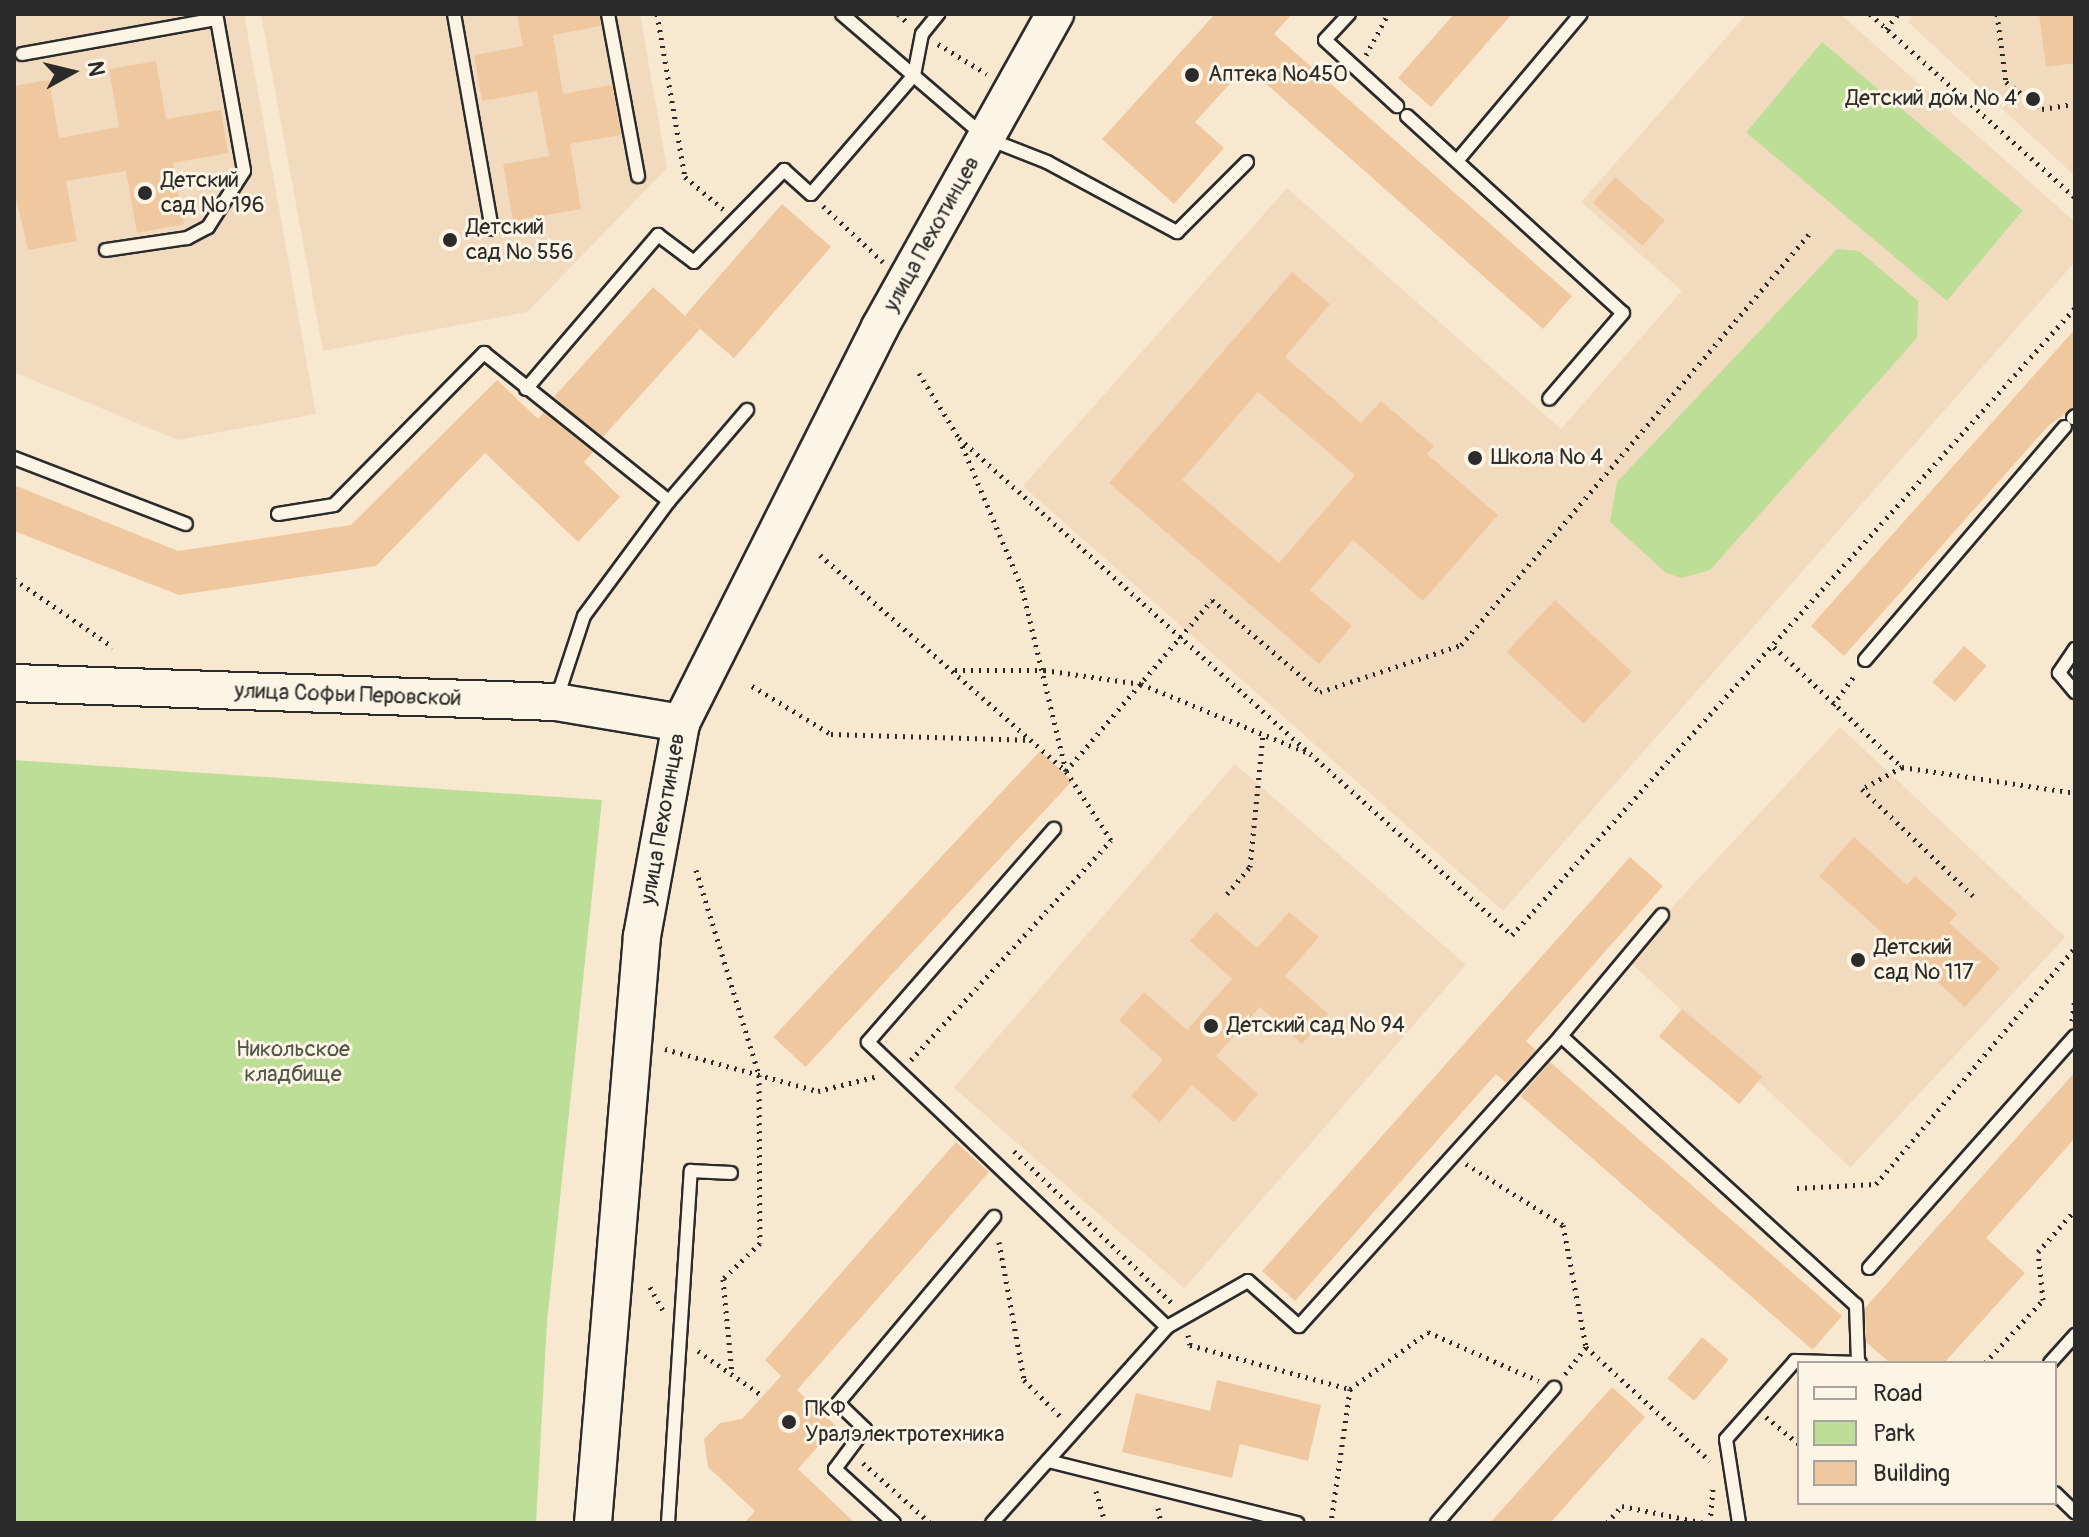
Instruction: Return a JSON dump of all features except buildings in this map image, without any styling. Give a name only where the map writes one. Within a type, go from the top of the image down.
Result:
[{"type":"main road","name":"улица Пехотинцев","points":[[595,1523],[642,936],[681,723],[767,542],[1055,14]]},
{"type":"main road","name":"улица Софьи Перовской","points":[[14,683],[556,702],[681,723]]},
{"type":"lane","points":[[454,14],[492,229]]},
{"type":"lane","points":[[608,14],[638,176]]},
{"type":"lane","points":[[842,14],[986,138],[1047,162],[1177,232],[1247,162]]},
{"type":"lane","points":[[526,389],[658,235],[694,262],[784,170],[811,194],[914,75],[922,34],[938,14]]},
{"type":"lane","points":[[1349,14],[1325,40],[1397,106]]},
{"type":"lane","points":[[1457,161],[1581,14]]},
{"type":"lane","points":[[22,54],[217,16],[244,171],[208,227],[187,238],[106,250]]},
{"type":"lane","points":[[1407,116],[1623,313],[1549,399]]},
{"type":"lane","points":[[278,514],[334,505],[484,353],[669,501]]},
{"type":"lane","points":[[556,702],[584,616],[669,501],[747,410]]},
{"type":"lane","points":[[1865,660],[2071,420]]},
{"type":"lane","points":[[14,458],[186,524]]},
{"type":"lane","points":[[2075,649],[2059,673],[2075,692]]},
{"type":"lane","points":[[1054,829],[868,1042],[903,1070],[1167,1327]]},
{"type":"lane","points":[[992,1523],[1167,1327],[1248,1281],[1299,1326],[1561,1036],[1662,915]]},
{"type":"lane","points":[[1561,1036],[1856,1305],[1859,1361]]},
{"type":"lane","points":[[1869,1268],[2075,1036]]},
{"type":"lane","points":[[668,1523],[691,1171],[731,1173]]},
{"type":"lane","points":[[894,1523],[835,1469],[865,1429],[838,1403],[994,1217]]},
{"type":"lane","points":[[2052,1361],[2075,1335]]},
{"type":"lane","points":[[1739,1523],[1726,1439],[1797,1361]]},
{"type":"lane","points":[[1437,1523],[1554,1388]]},
{"type":"lane","points":[[1048,1461],[1297,1523]]},
{"type":"lane","points":[[2057,1495],[2075,1512]]},
{"type":"path","points":[[657,14],[685,177],[735,220]]},
{"type":"path","points":[[898,14],[922,34],[1012,91]]},
{"type":"path","points":[[1356,69],[1388,14]]},
{"type":"path","points":[[1870,14],[2075,197]]},
{"type":"path","points":[[1886,29],[1898,14]]},
{"type":"path","points":[[1997,14],[2006,82],[2042,109],[2075,104]]},
{"type":"path","points":[[811,194],[886,264]]},
{"type":"path","points":[[1066,771],[1212,600],[1320,692],[1461,645],[1810,233]]},
{"type":"path","points":[[959,438],[1512,935],[2074,312]]},
{"type":"path","points":[[919,373],[959,438],[1022,588],[1066,771]]},
{"type":"path","points":[[665,1049],[818,1091],[903,1070],[1111,840],[1066,771],[820,555]]},
{"type":"path","points":[[14,579],[113,647]]},
{"type":"path","points":[[1774,647],[1902,767],[2075,793]]},
{"type":"path","points":[[1833,705],[1865,660]]},
{"type":"path","points":[[953,670],[1044,670],[1141,684],[1311,754]]},
{"type":"path","points":[[752,686],[831,734],[1032,740]]},
{"type":"path","points":[[1227,894],[1250,867],[1263,735]]},
{"type":"path","points":[[1902,767],[1862,789],[1973,896]]},
{"type":"path","points":[[696,870],[759,1075],[760,1243],[723,1279],[732,1375]]},
{"type":"path","points":[[1797,1188],[1876,1184],[2075,948]]},
{"type":"path","points":[[914,1058],[925,1068]]},
{"type":"path","points":[[1005,1142],[1153,1280],[1184,1317],[1190,1345],[1350,1389],[1331,1523]]},
{"type":"path","points":[[1451,1155],[1563,1225],[1586,1347]]},
{"type":"path","points":[[1987,1361],[2043,1300],[2038,1252],[2075,1210]]},
{"type":"path","points":[[994,1217],[1024,1380],[1074,1431]]},
{"type":"path","points":[[1754,1407],[1797,1442]]},
{"type":"path","points":[[849,1451],[930,1523]]},
{"type":"path","points":[[1092,1472],[1105,1523]]},
{"type":"path","points":[[1607,1523],[1622,1506],[1704,1523]]},
{"type":"shaded area","name":"Детский сад № 196","points":[[14,14],[244,14],[316,414],[178,440],[14,372]]},
{"type":"shaded area","name":"Детский сад № 556","points":[[261,14],[640,14],[667,168],[527,312],[323,351]]},
{"type":"shaded area","name":"Школа № 4","points":[[1747,14],[1840,14],[2075,222],[2075,262],[1503,911],[1023,486],[1287,188],[1561,429],[1682,291],[1581,202]]},
{"type":"shaded area","name":"Детский дом № 4","points":[[1914,14],[2075,14],[2075,176],[1908,22]]},
{"type":"shaded area","name":"Детский сад № 117","points":[[1840,727],[2065,937],[1850,1167],[1625,957]]},
{"type":"shaded area","name":"Детский сад № 94","points":[[1235,764],[1466,965],[1184,1289],[954,1088]]},
{"type":"green space","points":[[1822,42],[2023,210],[1947,301],[1746,132]]},
{"type":"green space","points":[[1837,249],[1859,251],[1918,301],[1917,338],[1710,570],[1682,578],[1666,573],[1610,522],[1617,482]]},
{"type":"green space","name":"Никольское кладбище","points":[[14,760],[602,800],[547,1322],[536,1523],[14,1523]]},
{"type":"place","name":"Аптека №450","points":[[1192,75]]},
{"type":"place","name":"Детский дом № 4","points":[[2033,99]]},
{"type":"place","name":"Детский сад № 196","points":[[145,193]]},
{"type":"place","name":"Детский сад № 556","points":[[450,240]]},
{"type":"place","name":"Школа № 4","points":[[1475,458]]},
{"type":"place","name":"Детский сад № 117","points":[[1858,960]]},
{"type":"place","name":"Детский сад № 94","points":[[1211,1026]]},
{"type":"place","name":"ПКФ Уралэлектротехника","points":[[789,1422]]}]
